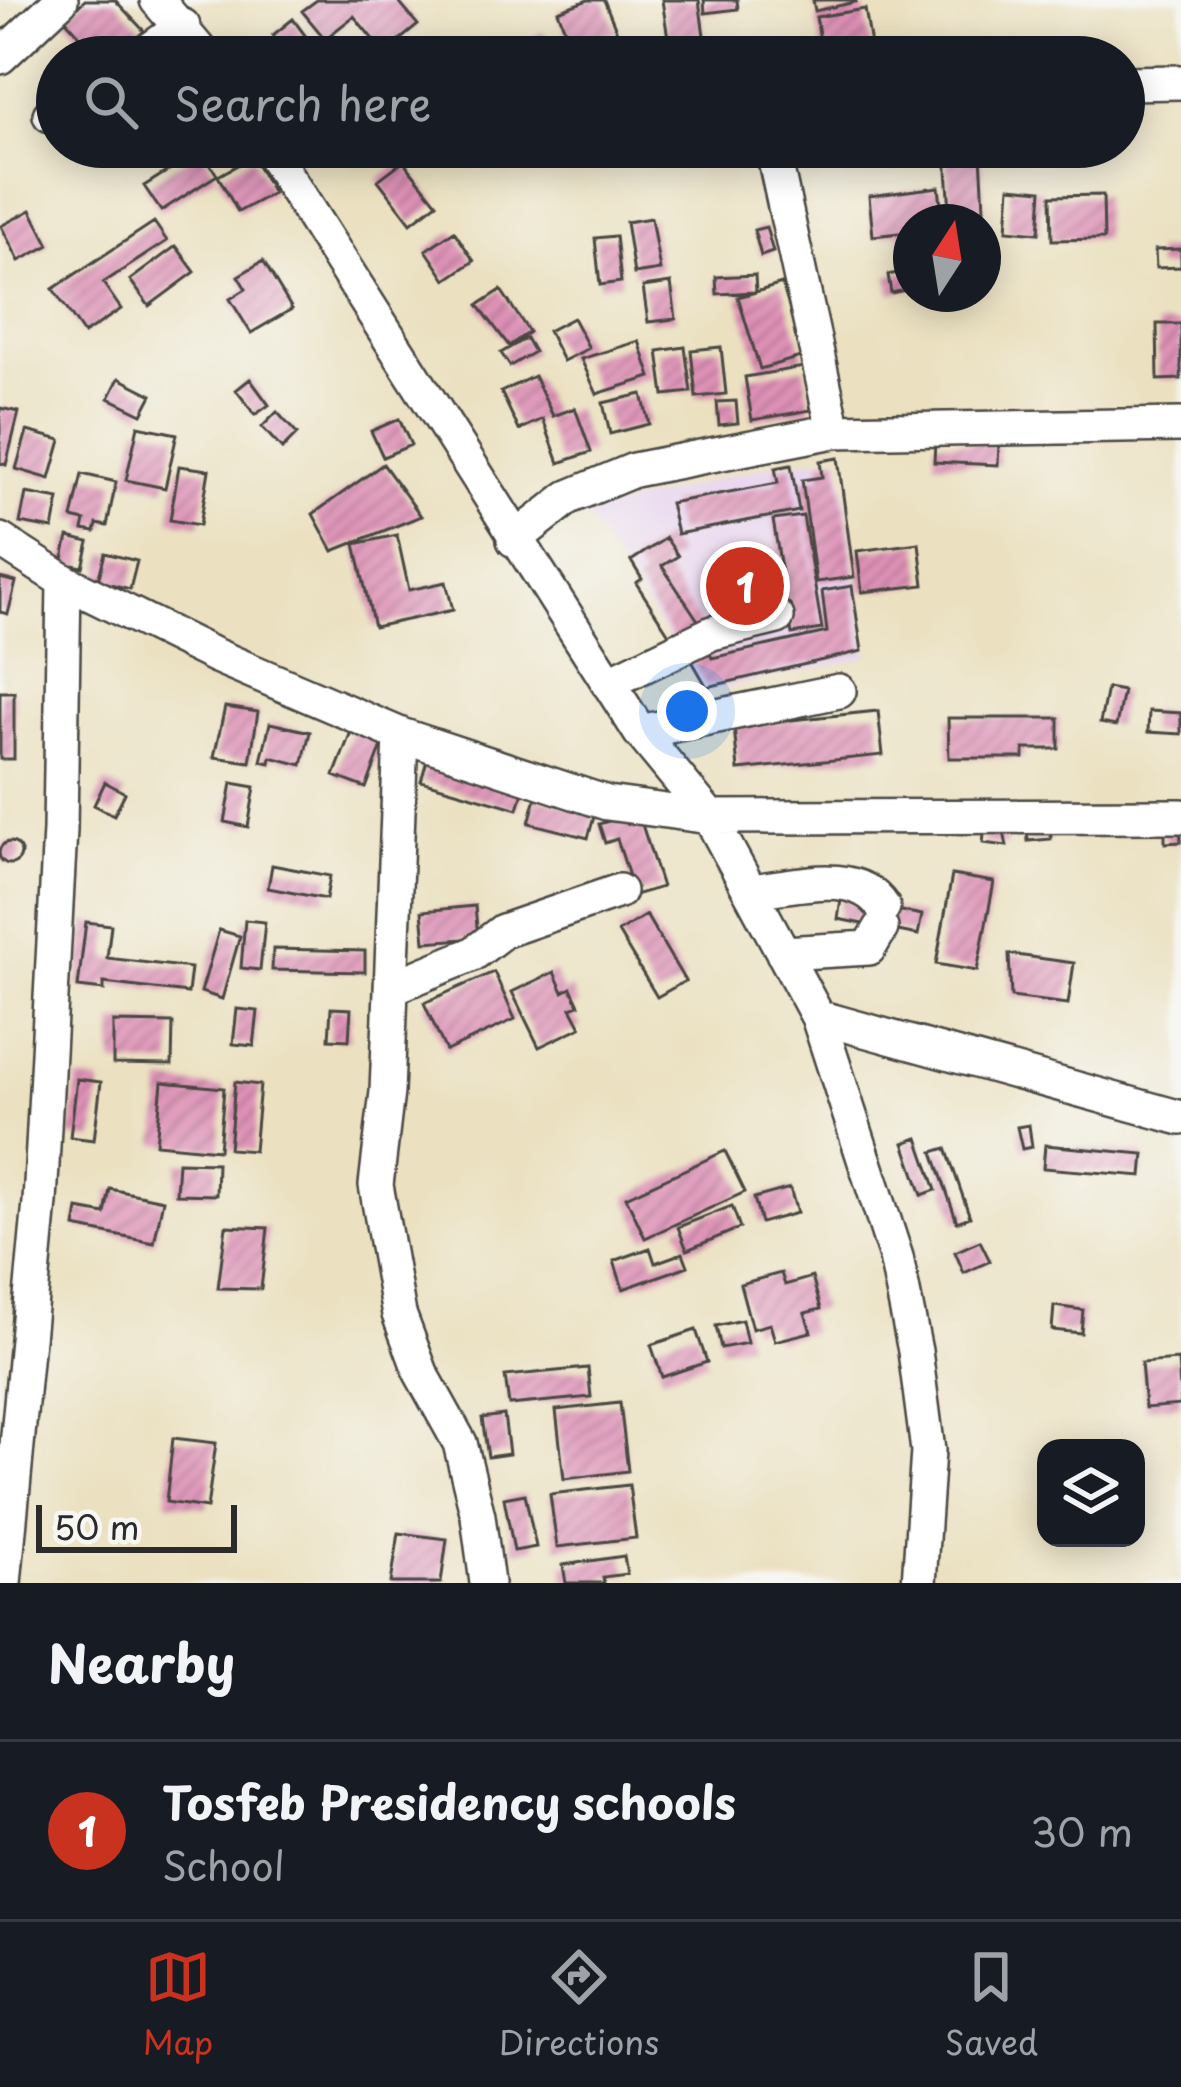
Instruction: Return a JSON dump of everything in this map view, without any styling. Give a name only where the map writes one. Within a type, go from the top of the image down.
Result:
[{"type":"street","points":[[0,57],[61,0]]},
{"type":"street","points":[[157,0],[190,36]]},
{"type":"street","points":[[169,36],[183,26]]},
{"type":"street","points":[[1145,83],[1181,82]]},
{"type":"street","points":[[281,168],[640,732],[710,817],[818,1017],[896,1257],[915,1351],[928,1451],[919,1583]]},
{"type":"street","points":[[777,168],[834,431]]},
{"type":"street","points":[[514,540],[569,497],[634,470],[834,431],[1181,425]]},
{"type":"street","points":[[0,540],[64,581],[214,655],[401,735],[607,803],[710,817],[1181,816]]},
{"type":"street","points":[[4,1583],[40,1202],[60,830],[64,581]]},
{"type":"street","points":[[608,683],[712,633],[777,617]]},
{"type":"street","points":[[640,732],[839,692]]},
{"type":"street","points":[[401,735],[391,988],[376,1185],[387,1265],[410,1347],[469,1470],[487,1583]]},
{"type":"street","points":[[750,891],[854,882],[872,890],[882,917],[869,948],[784,953]]},
{"type":"street","points":[[391,988],[473,953],[503,931],[619,891]]},
{"type":"street","points":[[818,1017],[1181,1118]]},
{"type":"shaded area","points":[[840,456],[867,657],[705,692],[585,515],[771,465]]},
{"type":"building","points":[[85,0],[115,0],[144,31],[138,36],[80,36],[65,19]]},
{"type":"building","points":[[317,0],[397,0],[418,25],[405,36],[370,36],[354,16],[323,36],[302,11]]},
{"type":"building","points":[[588,0],[604,0],[617,32],[567,36],[558,11]]},
{"type":"building","points":[[662,0],[699,0],[704,36],[668,36]]},
{"type":"building","points":[[704,0],[737,0],[738,9],[705,13]]},
{"type":"building","points":[[813,0],[855,0],[856,2],[815,11]]},
{"type":"building","points":[[865,9],[870,36],[819,36],[816,17]]},
{"type":"building","points":[[293,19],[306,36],[274,36]]},
{"type":"building","points":[[172,168],[213,168],[217,175],[161,211],[144,186]]},
{"type":"building","points":[[232,168],[258,168],[273,193],[238,212],[218,176]]},
{"type":"building","points":[[394,168],[409,168],[437,203],[411,223],[378,180]]},
{"type":"building","points":[[947,168],[982,168],[984,204],[950,204]]},
{"type":"building","points":[[939,187],[941,204],[893,204],[893,234],[873,236],[869,196]]},
{"type":"building","points":[[1010,187],[1042,190],[1039,233],[1007,230]]},
{"type":"building","points":[[1103,195],[1104,239],[1052,240],[1051,196]]},
{"type":"building","points":[[31,210],[49,245],[19,261],[1,226]]},
{"type":"building","points":[[651,218],[660,270],[634,274],[626,222]]},
{"type":"building","points":[[154,222],[167,241],[103,283],[121,309],[84,334],[53,289]]},
{"type":"building","points":[[766,227],[773,252],[761,256],[754,230]]},
{"type":"building","points":[[454,231],[474,261],[446,280],[426,250]]},
{"type":"building","points":[[616,236],[621,282],[600,285],[595,238]]},
{"type":"building","points":[[176,246],[195,272],[149,306],[130,280]]},
{"type":"building","points":[[1181,249],[1181,267],[1156,268],[1155,250]]},
{"type":"building","points":[[263,261],[292,309],[251,333],[230,299],[246,289],[238,276]]},
{"type":"building","points":[[755,275],[756,292],[717,294],[716,277]]},
{"type":"building","points":[[671,283],[676,319],[648,322],[643,287]]},
{"type":"building","points":[[782,284],[804,356],[760,369],[738,297]]},
{"type":"building","points":[[501,290],[529,332],[509,346],[478,305]]},
{"type":"building","points":[[573,318],[589,348],[563,361],[548,331]]},
{"type":"building","points":[[1157,324],[1181,324],[1181,379],[1158,380]]},
{"type":"building","points":[[526,338],[534,352],[510,366],[501,353]]},
{"type":"building","points":[[639,341],[651,377],[597,394],[581,359]]},
{"type":"building","points":[[685,347],[691,392],[664,395],[658,351]]},
{"type":"building","points":[[721,347],[726,394],[696,397],[691,350]]},
{"type":"building","points":[[804,367],[811,410],[752,420],[745,377]]},
{"type":"building","points":[[534,376],[553,416],[575,408],[591,452],[559,463],[543,419],[519,430],[501,392]]},
{"type":"building","points":[[119,378],[152,395],[142,414],[109,398]]},
{"type":"building","points":[[250,379],[269,405],[255,415],[236,390]]},
{"type":"building","points":[[642,394],[649,424],[610,434],[603,403]]},
{"type":"building","points":[[736,401],[738,423],[719,425],[717,402]]},
{"type":"building","points":[[0,408],[19,412],[6,465],[0,463]]},
{"type":"building","points":[[277,412],[297,434],[282,449],[262,427]]},
{"type":"building","points":[[399,419],[411,445],[383,457],[371,431]]},
{"type":"building","points":[[138,426],[177,434],[165,488],[126,480]]},
{"type":"building","points":[[27,431],[61,440],[50,479],[16,469]]},
{"type":"building","points":[[935,441],[999,444],[998,465],[934,462]]},
{"type":"building","points":[[838,458],[854,577],[816,582],[802,480],[822,477],[820,461]]},
{"type":"building","points":[[383,464],[421,516],[333,551],[313,514]]},
{"type":"building","points":[[791,465],[799,511],[677,534],[670,503],[778,483],[775,468]]},
{"type":"building","points":[[179,466],[209,470],[200,525],[170,520]]},
{"type":"building","points":[[82,474],[116,482],[107,526],[97,524],[95,532],[83,530],[85,521],[72,518]]},
{"type":"building","points":[[26,493],[59,499],[53,529],[20,523]]},
{"type":"building","points":[[803,516],[822,629],[792,634],[773,520]]},
{"type":"building","points":[[397,535],[409,590],[446,582],[453,610],[374,627],[355,544]]},
{"type":"building","points":[[68,537],[89,542],[83,567],[62,563]]},
{"type":"building","points":[[666,538],[678,556],[662,566],[703,628],[676,645],[636,583],[642,579],[631,561]]},
{"type":"building","points":[[919,543],[924,585],[862,592],[857,551]]},
{"type":"building","points":[[105,553],[137,561],[130,589],[98,581]]},
{"type":"building","points":[[0,578],[16,582],[8,614],[0,612]]},
{"type":"building","points":[[852,586],[862,651],[707,687],[688,654],[707,648],[712,658],[827,632],[822,591]]},
{"type":"building","points":[[1107,688],[1123,691],[1116,726],[1100,723]]},
{"type":"building","points":[[0,692],[14,692],[14,759],[0,759]]},
{"type":"building","points":[[225,707],[258,712],[250,762],[214,757]]},
{"type":"building","points":[[878,711],[883,755],[738,770],[734,726]]},
{"type":"building","points":[[1149,711],[1181,713],[1181,734],[1148,732]]},
{"type":"building","points":[[948,718],[1059,718],[1059,749],[1024,749],[1024,758],[949,758]]},
{"type":"building","points":[[270,723],[310,732],[302,765],[271,757],[270,763],[261,761]]},
{"type":"building","points":[[352,729],[384,741],[366,788],[334,776]]},
{"type":"building","points":[[429,753],[526,781],[518,809],[421,781]]},
{"type":"building","points":[[105,782],[125,793],[114,815],[94,805]]},
{"type":"building","points":[[232,783],[255,787],[248,827],[225,822]]},
{"type":"building","points":[[536,797],[595,813],[588,838],[529,823]]},
{"type":"building","points":[[638,812],[662,887],[635,895],[617,839],[605,843],[599,824]]},
{"type":"building","points":[[1002,823],[1007,846],[983,843],[985,827]]},
{"type":"building","points":[[1050,823],[1051,839],[1028,841],[1027,825]]},
{"type":"building","points":[[1165,824],[1180,824],[1181,842],[1165,843]]},
{"type":"building","points":[[10,842],[21,853],[10,864],[-1,853]]},
{"type":"building","points":[[272,865],[330,876],[326,899],[268,888]]},
{"type":"building","points":[[952,875],[994,882],[977,971],[936,964]]},
{"type":"building","points":[[841,899],[922,915],[918,935],[838,919]]},
{"type":"building","points":[[475,906],[478,938],[425,942],[422,911]]},
{"type":"building","points":[[646,915],[685,981],[657,997],[618,932]]},
{"type":"building","points":[[245,920],[265,922],[260,970],[241,968]]},
{"type":"building","points":[[86,922],[111,925],[107,958],[191,968],[188,993],[104,983],[104,990],[78,987]]},
{"type":"building","points":[[219,930],[240,936],[222,999],[201,992]]},
{"type":"building","points":[[273,949],[365,951],[365,972],[272,970]]},
{"type":"building","points":[[1009,954],[1074,963],[1068,1004],[1011,997]]},
{"type":"building","points":[[494,972],[515,1019],[446,1051],[424,1003]]},
{"type":"building","points":[[554,972],[563,992],[571,988],[579,1005],[571,1008],[581,1027],[539,1047],[512,992]]},
{"type":"building","points":[[331,1008],[351,1009],[349,1040],[329,1039]]},
{"type":"building","points":[[237,1009],[258,1011],[254,1046],[233,1044]]},
{"type":"building","points":[[113,1022],[173,1023],[172,1065],[113,1064]]},
{"type":"building","points":[[77,1079],[101,1082],[94,1140],[70,1137]]},
{"type":"building","points":[[162,1082],[224,1088],[219,1150],[156,1144]]},
{"type":"building","points":[[235,1082],[260,1085],[254,1151],[229,1149]]},
{"type":"building","points":[[1029,1125],[1032,1147],[1022,1149],[1017,1127]]},
{"type":"building","points":[[918,1138],[936,1190],[922,1195],[904,1143]]},
{"type":"building","points":[[1045,1145],[1144,1154],[1142,1176],[1043,1168]]},
{"type":"building","points":[[946,1148],[970,1217],[957,1222],[933,1152]]},
{"type":"building","points":[[725,1151],[745,1192],[645,1238],[626,1197]]},
{"type":"building","points":[[178,1162],[217,1163],[216,1195],[176,1194]]},
{"type":"building","points":[[790,1188],[797,1213],[761,1223],[754,1198]]},
{"type":"building","points":[[110,1189],[163,1200],[154,1243],[75,1227],[78,1209],[105,1214]]},
{"type":"building","points":[[732,1206],[740,1228],[687,1250],[678,1227]]},
{"type":"building","points":[[226,1226],[268,1228],[261,1289],[218,1288]]},
{"type":"building","points":[[980,1241],[990,1261],[964,1273],[955,1252]]},
{"type":"building","points":[[650,1248],[655,1263],[683,1253],[688,1266],[623,1289],[614,1261]]},
{"type":"building","points":[[781,1273],[785,1285],[812,1277],[821,1309],[805,1313],[811,1332],[775,1341],[770,1324],[752,1329],[740,1284]]},
{"type":"building","points":[[1054,1306],[1083,1310],[1081,1333],[1052,1330]]},
{"type":"building","points":[[742,1320],[747,1343],[721,1348],[716,1326]]},
{"type":"building","points":[[696,1330],[707,1362],[662,1377],[651,1345]]},
{"type":"building","points":[[1178,1360],[1181,1405],[1145,1408],[1141,1363]]},
{"type":"building","points":[[588,1368],[591,1397],[509,1405],[505,1376]]},
{"type":"building","points":[[620,1403],[628,1471],[564,1479],[556,1410]]},
{"type":"building","points":[[504,1415],[509,1454],[488,1457],[482,1418]]},
{"type":"building","points":[[173,1438],[216,1443],[207,1508],[166,1502]]},
{"type":"building","points":[[629,1485],[636,1538],[557,1547],[550,1494]]},
{"type":"building","points":[[525,1494],[536,1547],[514,1551],[504,1498]]},
{"type":"building","points":[[399,1533],[447,1539],[441,1583],[391,1583]]},
{"type":"building","points":[[624,1556],[627,1574],[603,1577],[604,1583],[566,1583],[563,1565]]},
{"type":"place","name":"Tosfeb Presidency schools","points":[[745,586]]}]
